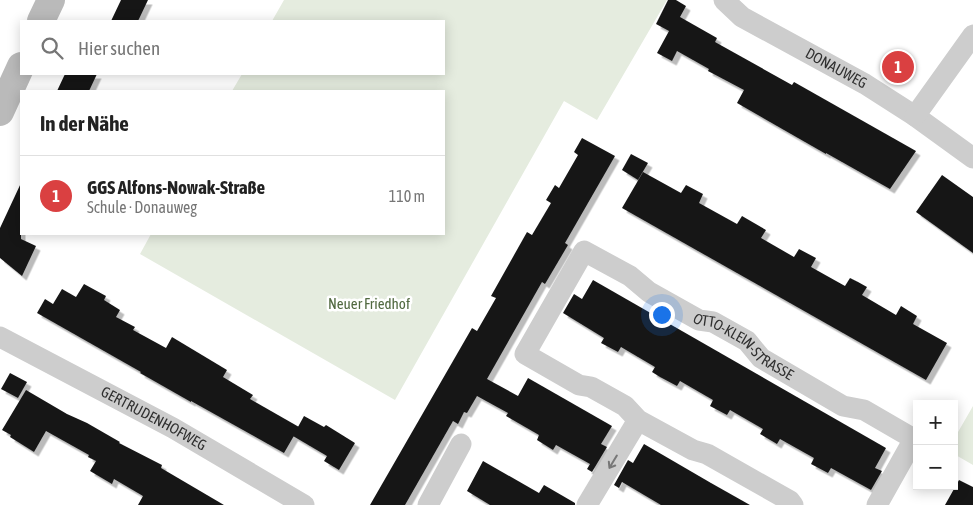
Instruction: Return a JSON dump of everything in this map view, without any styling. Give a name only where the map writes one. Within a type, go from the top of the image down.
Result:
[{"type":"street","points":[[41,20],[51,0]]},
{"type":"street","name":"DONAUWEG","points":[[724,0],[742,17],[865,84],[915,116],[973,158]]},
{"type":"street","points":[[915,116],[973,35]]},
{"type":"street","points":[[0,112],[20,68]]},
{"type":"street","name":"OTTO-KLEIN-STRASSE","points":[[793,505],[707,454],[693,450],[638,420],[625,406],[591,386],[580,385],[525,354],[584,251],[630,276],[649,292],[698,320],[713,322],[747,342],[761,358],[843,406],[864,410],[914,439],[877,505]]},
{"type":"street","name":"GERTRUDENHOFWEG","points":[[0,337],[173,428],[304,505]]},
{"type":"street","points":[[587,505],[638,420]]},
{"type":"street","points":[[428,505],[461,444]]},
{"type":"green space","name":"Neuer Friedhof","points":[[284,0],[667,0],[597,120],[564,101],[395,400],[140,254],[150,235],[445,235],[445,90],[233,90],[241,75],[445,75],[445,20],[273,20]]},
{"type":"green space","points":[[973,406],[973,465],[958,456],[958,432]]},
{"type":"building","points":[[121,0],[148,0],[138,20],[111,20]]},
{"type":"building","points":[[668,0],[676,0],[686,6],[680,17],[717,38],[715,42],[792,85],[794,82],[916,151],[890,189],[737,103],[744,90],[708,71],[709,69],[677,51],[672,61],[657,53],[669,31],[656,24]]},
{"type":"building","points":[[65,75],[97,75],[89,90],[57,90]]},
{"type":"building","points":[[582,138],[615,156],[565,243],[568,245],[545,284],[542,282],[487,379],[518,396],[528,378],[612,426],[601,444],[607,447],[592,472],[587,469],[590,464],[556,445],[553,450],[537,440],[539,435],[506,416],[508,413],[477,396],[467,413],[464,412],[458,424],[453,421],[405,505],[370,505],[472,328],[477,331],[496,298],[491,296],[527,232],[532,235],[551,203],[546,200],[555,185],[559,188],[578,155],[574,152]]},
{"type":"building","points":[[631,154],[648,163],[638,180],[622,170]]},
{"type":"building","points":[[643,172],[681,193],[686,185],[703,194],[699,203],[737,224],[742,216],[766,230],[761,238],[794,257],[799,249],[816,258],[811,267],[845,286],[850,278],[867,287],[862,295],[896,315],[901,306],[917,316],[913,324],[947,343],[926,380],[622,208]]},
{"type":"building","points":[[942,175],[973,197],[973,253],[916,212]]},
{"type":"building","points":[[20,185],[21,239],[36,246],[22,276],[0,258],[0,228]]},
{"type":"building","points":[[593,280],[886,448],[875,468],[882,471],[871,490],[831,468],[828,473],[811,464],[814,458],[780,439],[777,444],[760,434],[763,429],[730,410],[727,415],[710,406],[713,400],[680,381],[677,386],[660,377],[652,372],[655,367],[621,347],[618,352],[601,343],[604,338],[563,313],[574,294],[582,299]]},
{"type":"building","points":[[84,284],[106,296],[104,300],[120,310],[116,317],[135,327],[133,330],[166,348],[172,337],[227,370],[223,377],[253,395],[250,399],[299,427],[284,453],[37,313],[45,299],[53,304],[62,289],[76,297]]},
{"type":"building","points":[[10,373],[27,382],[18,398],[1,389]]},
{"type":"building","points":[[26,390],[67,414],[87,423],[119,443],[162,465],[161,468],[224,505],[138,505],[143,496],[114,479],[112,484],[90,471],[96,461],[88,457],[89,455],[46,431],[34,452],[2,430]]},
{"type":"building","points":[[304,416],[324,427],[326,425],[355,443],[339,470],[324,461],[327,456],[293,436]]},
{"type":"building","points":[[644,444],[750,505],[661,505],[622,482],[619,488],[614,485],[628,460],[633,463]]},
{"type":"building","points":[[483,461],[539,493],[544,485],[575,503],[575,505],[490,505],[467,491]]},
{"type":"building","points":[[959,480],[973,487],[973,505],[945,505],[953,490],[958,490]]},
{"type":"place","name":"GGS Alfons-Nowak-Straße","points":[[898,67]]}]
